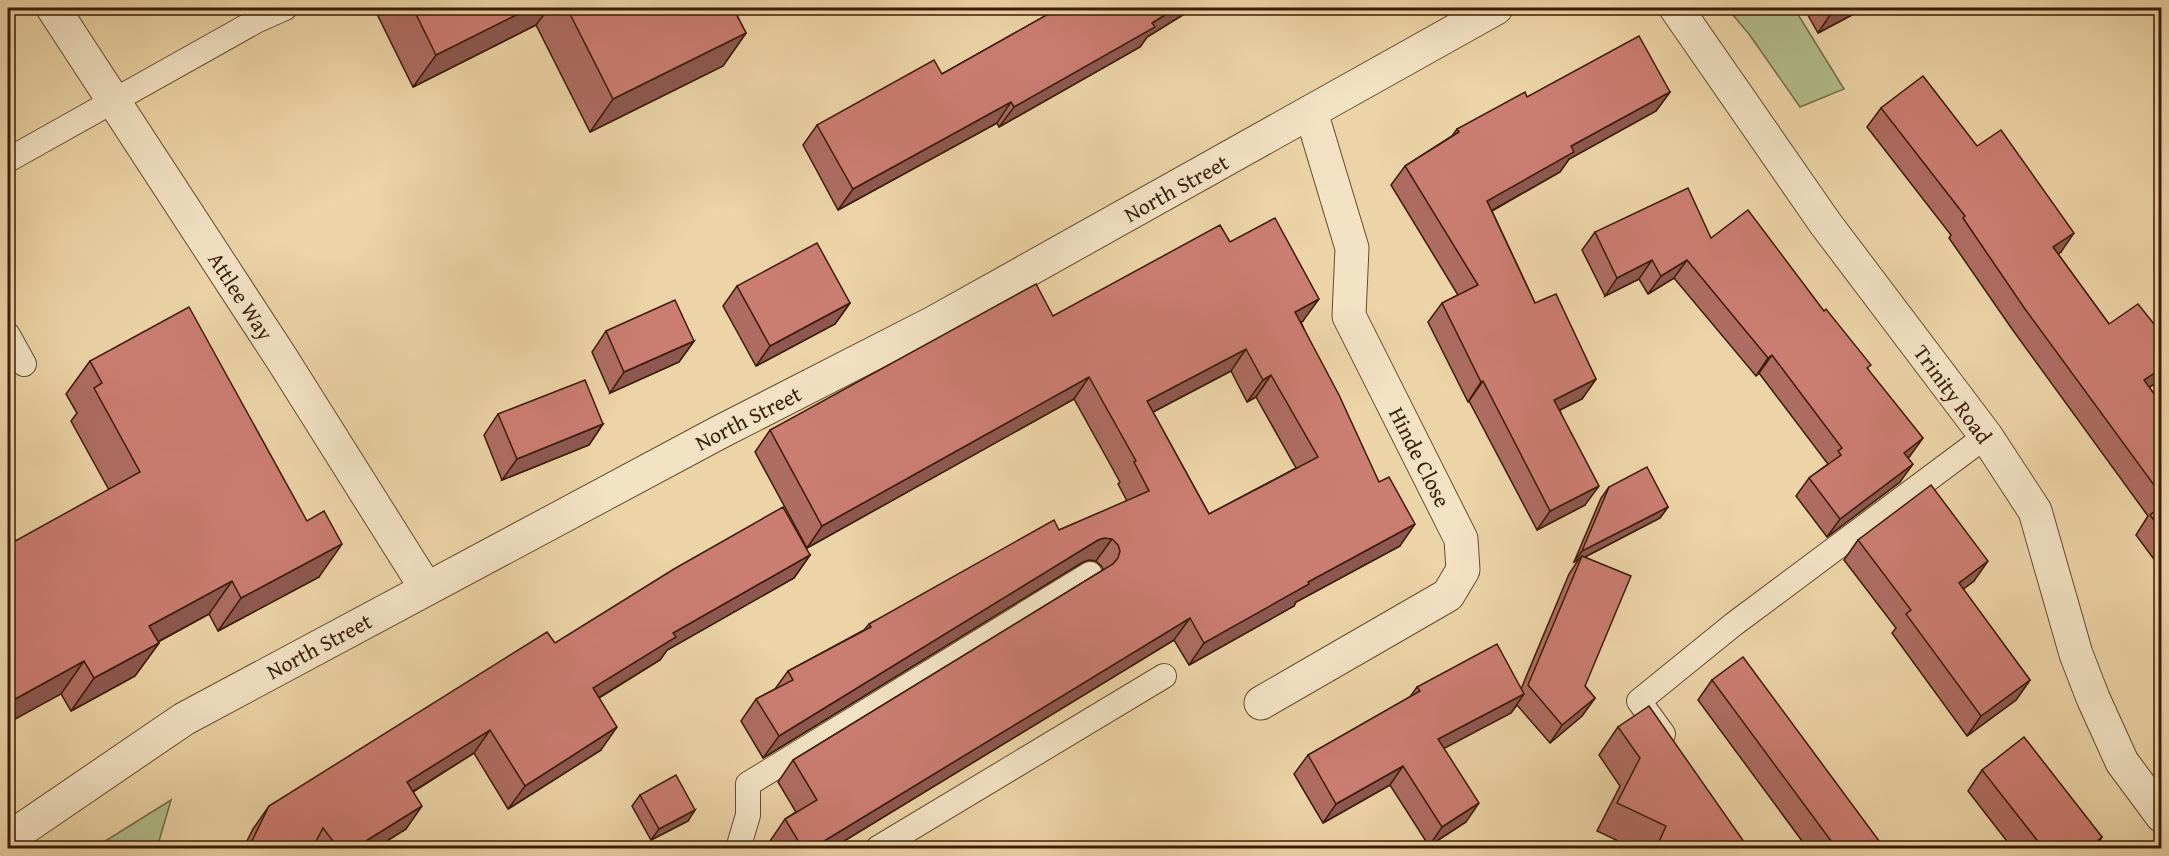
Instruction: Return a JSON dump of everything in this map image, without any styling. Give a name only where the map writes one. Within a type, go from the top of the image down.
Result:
[{"type":"street","name":"Attlee Way","points":[[53,8],[282,359],[426,588]]},
{"type":"street","name":"North Street","points":[[8,839],[184,719],[718,433],[935,322],[1496,8]]},
{"type":"street","name":"Trinity Road","points":[[1676,8],[1825,223],[1986,436],[2035,511],[2076,654],[2093,698],[2122,762],[2162,816]]},
{"type":"street","name":"Hinde Close","points":[[1261,703],[1448,595],[1462,570],[1461,539],[1349,316],[1352,248],[1311,112]]},
{"type":"lane","points":[[8,160],[114,100],[253,14],[285,8]]},
{"type":"lane","points":[[8,335],[24,364]]},
{"type":"lane","points":[[1679,756],[1639,701],[1734,624],[1986,436]]},
{"type":"lane","points":[[742,849],[740,842],[748,815],[748,784],[1090,574]]},
{"type":"lane","points":[[878,849],[1164,676]]},
{"type":"green space","points":[[1727,8],[1794,8],[1844,89],[1800,107],[1749,34]]},
{"type":"green space","points":[[171,800],[157,848],[94,848]]},
{"type":"building","points":[[413,8],[530,8],[436,55]]},
{"type":"building","points":[[567,8],[733,8],[746,33],[613,99]]},
{"type":"building","points":[[1059,8],[1176,8],[1152,23],[1155,27],[1014,107],[1011,102],[853,189],[817,125],[934,60],[942,74]]},
{"type":"building","points":[[1639,36],[1670,92],[1571,146],[1574,152],[1487,201],[1535,303],[1556,294],[1596,379],[1554,400],[1599,486],[1550,511],[1442,303],[1478,285],[1405,166],[1459,132],[1457,129],[1525,92],[1527,97]]},
{"type":"building","points":[[1923,76],[1977,146],[2001,130],[2074,233],[2053,247],[2109,324],[2138,304],[2162,334],[2162,368],[2144,380],[2162,405],[2162,496],[2025,309],[1963,218],[1965,216],[1881,108]]},
{"type":"building","points":[[1688,188],[1711,238],[1748,210],[1824,311],[1826,309],[1871,365],[1867,368],[1923,438],[1904,453],[1913,464],[1840,519],[1809,478],[1841,455],[1838,451],[1842,448],[1772,355],[1768,358],[1687,260],[1661,276],[1652,260],[1617,278],[1595,232]]},
{"type":"building","points":[[1275,218],[1319,299],[1295,312],[1339,395],[1379,482],[1389,477],[1415,524],[1308,582],[1309,584],[1204,643],[1190,618],[811,849],[803,849],[785,819],[817,800],[793,760],[1113,564],[1120,551],[1118,545],[1112,539],[1098,540],[779,736],[756,699],[793,680],[788,671],[871,627],[869,624],[1054,520],[1059,530],[1149,491],[1134,462],[1136,461],[1089,377],[822,526],[770,430],[1036,284],[1053,316],[1220,225],[1230,242]],"holes":[[[1246,349],[1263,380],[1271,375],[1318,457],[1209,514],[1147,401]]]},
{"type":"building","points":[[817,243],[850,303],[770,346],[737,286]]},
{"type":"building","points":[[675,300],[694,341],[624,372],[606,331]]},
{"type":"building","points":[[189,307],[307,521],[324,511],[342,544],[241,598],[232,581],[149,626],[159,643],[94,678],[84,661],[8,703],[8,545],[140,472],[94,388],[102,383],[90,361]]},
{"type":"building","points":[[585,380],[603,424],[517,459],[498,414]]},
{"type":"building","points":[[1647,467],[1668,507],[1582,551],[1609,487]]},
{"type":"building","points":[[1931,485],[1988,561],[1959,583],[2030,680],[1981,716],[1906,614],[1911,610],[1858,540]]},
{"type":"building","points":[[2162,506],[2162,531],[2150,515]]},
{"type":"building","points":[[783,507],[810,555],[673,633],[676,637],[593,688],[617,727],[525,786],[490,730],[407,782],[422,806],[353,849],[339,849],[323,828],[312,849],[248,849],[269,806],[547,632],[555,643],[674,569]]},
{"type":"building","points":[[1582,556],[1631,576],[1585,686],[1595,698],[1562,725],[1528,685]]},
{"type":"building","points":[[1497,644],[1524,694],[1438,739],[1479,803],[1442,827],[1403,766],[1336,804],[1308,755],[1420,691],[1417,687]]},
{"type":"building","points":[[1743,657],[1885,849],[1837,849],[1712,680]]},
{"type":"building","points":[[1649,706],[1749,849],[1666,849],[1658,844],[1666,826],[1617,803],[1640,758],[1618,727]]},
{"type":"building","points":[[2024,737],[2102,837],[2087,849],[2044,849],[1982,770]]},
{"type":"building","points":[[676,775],[695,810],[659,829],[640,795]]}]
